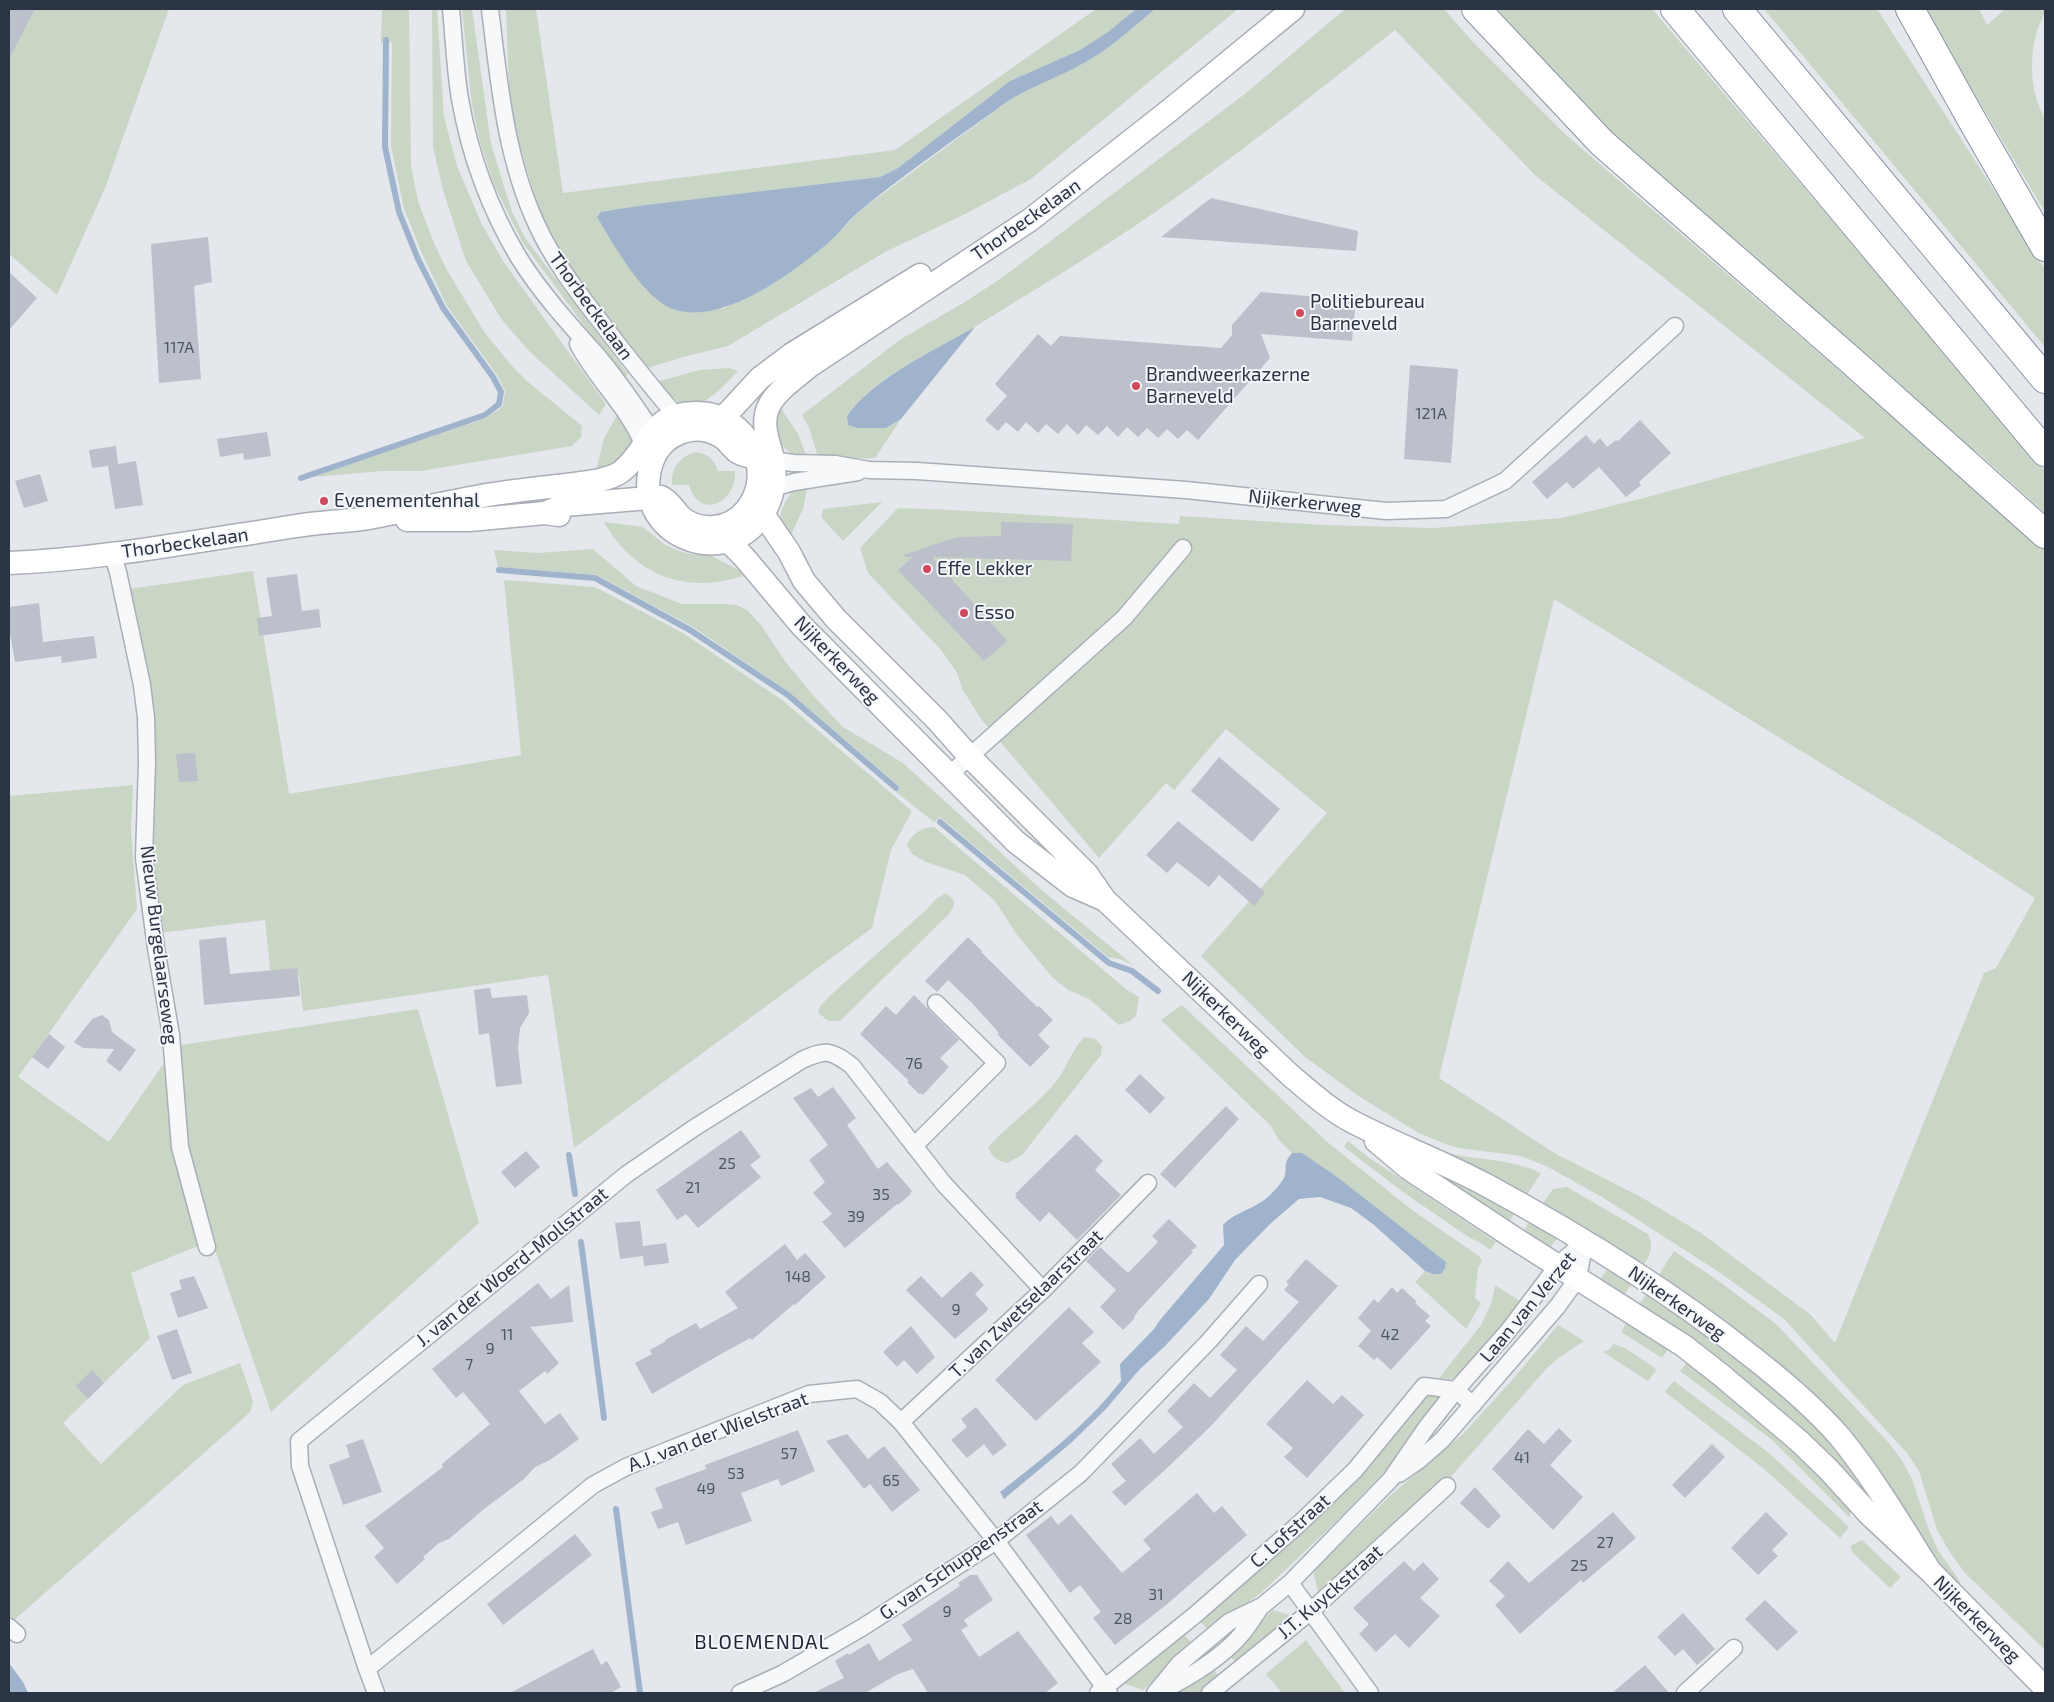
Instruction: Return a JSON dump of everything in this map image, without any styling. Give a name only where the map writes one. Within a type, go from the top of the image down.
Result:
[{"type":"highway","points":[[1476,9],[1602,143],[1848,357],[2045,534]]},
{"type":"highway","points":[[1675,9],[2045,452]]},
{"type":"highway","points":[[1737,9],[2045,380]]},
{"type":"highway","points":[[1910,9],[2045,247]]},
{"type":"street","name":"Thorbeckelaan","points":[[9,563],[112,554],[309,524],[361,519],[485,496],[590,482],[617,475],[652,440],[597,356],[570,326],[520,259],[501,226],[479,176],[469,142],[460,97],[450,9]]},
{"type":"street","name":"Thorbeckelaan","points":[[490,9],[507,134],[516,169],[535,222],[567,278],[646,381],[676,416]]},
{"type":"street","name":"Thorbeckelaan","points":[[714,421],[760,378],[792,354],[995,230],[1027,208],[1101,151],[1274,9]]},
{"type":"street","name":"Thorbeckelaan","points":[[765,459],[765,427],[768,406],[778,394],[810,365],[1030,220],[1154,123],[1293,9]]},
{"type":"street","name":"Nijkerkerweg","points":[[765,459],[794,463],[835,464],[869,470],[917,471],[1178,489],[1386,511],[1446,509],[1505,481],[1675,326]]},
{"type":"street","points":[[697,412],[714,421],[735,425],[765,459],[774,475],[770,500],[753,518],[742,535],[728,541],[704,544],[677,535],[665,525],[652,505],[648,483],[654,458],[652,440],[663,422],[676,416],[697,412]]},
{"type":"street","points":[[652,440],[671,437],[684,431],[697,429],[714,421]]},
{"type":"street","points":[[753,518],[752,502],[757,486],[759,469],[765,459]]},
{"type":"street","name":"Nijkerkerweg","points":[[772,488],[794,482],[869,470]]},
{"type":"street","points":[[652,505],[661,497],[669,501],[681,516],[695,525],[710,528],[726,525],[736,520],[753,518]]},
{"type":"street","name":"Thorbeckelaan","points":[[361,519],[469,520],[545,513],[565,516],[652,505]]},
{"type":"street","name":"Nijkerkerweg","points":[[753,518],[789,552],[804,581],[836,619],[1087,874],[1105,900],[1290,1075],[1408,1168],[1684,1346],[1727,1380],[1799,1441],[1828,1469],[1870,1516],[1930,1571],[2045,1688]]},
{"type":"street","name":"Nijkerkerweg","points":[[728,541],[744,557],[801,625],[1016,842],[1073,886],[1105,900]]},
{"type":"street","points":[[949,775],[1124,618],[1183,548]]},
{"type":"street","name":"Nieuw Burgelaarseweg","points":[[112,554],[118,572],[143,694],[147,762],[144,858],[156,948],[171,1035],[180,1147],[207,1247]]},
{"type":"street","points":[[914,1146],[997,1063],[936,1003]]},
{"type":"street","name":"J. van der Woerd-Mollstraat","points":[[367,1668],[300,1466],[299,1441],[627,1174],[694,1128],[802,1060],[818,1053],[835,1054],[852,1066],[944,1184],[1043,1290]]},
{"type":"street","name":"Nijkerkerweg","points":[[1352,1122],[1473,1178],[1585,1241],[1718,1329],[1795,1391],[1838,1436],[1863,1467],[1930,1571]]},
{"type":"street","name":"T. van Zwetselaarstraat","points":[[901,1422],[1043,1290],[1148,1183]]},
{"type":"street","name":"Laan van Verzet","points":[[1157,1693],[1179,1664],[1229,1622],[1262,1606],[1290,1583],[1391,1479],[1426,1428],[1456,1390],[1509,1330],[1558,1265],[1585,1241]]},
{"type":"street","name":"Laan van Verzet","points":[[1391,1479],[1418,1461],[1442,1440],[1557,1307],[1578,1278],[1585,1241]]},
{"type":"street","name":"G. van Schuppenstraat","points":[[740,1693],[782,1674],[863,1627],[996,1540],[1081,1473],[1209,1341],[1259,1284]]},
{"type":"street","name":"C. Lofstraat","points":[[1104,1692],[1299,1524],[1355,1470],[1424,1386],[1456,1390]]},
{"type":"street","name":"A.J. van der Wielstraat","points":[[367,1668],[593,1485],[626,1467],[809,1394],[857,1388],[880,1402],[901,1422],[996,1540],[1104,1692]]},
{"type":"street","points":[[1456,1390],[1473,1405]]},
{"type":"street","name":"J.T. Kuyckstraat","points":[[1210,1693],[1311,1611],[1447,1486]]},
{"type":"street","points":[[1290,1583],[1370,1693]]},
{"type":"street","points":[[1685,1693],[1734,1648]]},
{"type":"street","points":[[367,1668],[376,1693]]},
{"type":"green space","points":[[9,9],[169,9],[105,188],[57,295],[9,254]]},
{"type":"green space","points":[[382,9],[409,9],[411,166],[418,201],[434,243],[447,270],[485,333],[511,365],[527,381],[582,426],[581,437],[572,446],[420,471],[382,471],[301,478],[487,418],[503,406],[505,391],[497,375],[447,306],[423,256],[404,209],[391,146],[392,42],[381,43]]},
{"type":"green space","points":[[432,9],[437,9],[444,117],[457,166],[482,225],[505,264],[606,404],[599,415],[528,350],[502,320],[466,261],[443,190],[433,147]]},
{"type":"green space","points":[[462,9],[472,9],[491,144],[512,212],[525,238],[628,374],[623,378],[523,243],[494,185],[480,142],[472,105]]},
{"type":"green space","points":[[506,9],[536,9],[563,193],[895,150],[1096,9],[1136,9],[1108,32],[1080,50],[1010,81],[898,168],[880,177],[601,212],[722,309],[757,292],[793,270],[828,243],[861,210],[1011,99],[1094,57],[1121,38],[1155,9],[1238,9],[1031,179],[963,215],[885,252],[728,346],[648,368],[580,282],[541,217],[516,133],[509,89]]},
{"type":"green space","points":[[1345,9],[1444,9],[1472,41],[1566,135],[2015,522],[2045,550],[2045,1650],[1965,1573],[1937,1530],[1919,1471],[1907,1453],[1784,1319],[1719,1272],[1602,1197],[1546,1166],[1521,1156],[1459,1148],[1445,1144],[1419,1133],[1360,1097],[1305,1057],[1201,956],[1327,813],[1226,729],[1174,790],[1166,783],[1099,858],[981,719],[963,690],[956,671],[941,650],[868,573],[860,548],[898,508],[1179,524],[1180,516],[1325,525],[1434,528],[1562,518],[1640,499],[1865,438],[1536,176],[1395,30],[1242,149],[1148,217],[976,326],[906,365],[873,388],[847,416],[848,425],[857,428],[886,428],[901,419],[875,458],[819,460],[809,428],[802,415],[901,339],[965,302],[1003,277],[1246,93]],"holes":[[[1554,599],[1941,837],[2035,898],[1996,968],[1984,973],[1835,1343],[1811,1315],[1701,1233],[1641,1197],[1556,1154],[1439,1078]]]},
{"type":"green space","points":[[1487,9],[1652,9],[2045,471],[2045,513],[1977,452],[1974,453],[1737,241],[1601,128]]},
{"type":"green space","points":[[1764,9],[1877,9],[2045,269],[2045,347]]},
{"type":"green space","points":[[1924,9],[1979,9],[1987,25],[2005,9],[2045,9],[2034,42],[2032,76],[2036,98],[2045,118],[2045,212]]},
{"type":"green space","points":[[729,368],[738,371],[718,391],[699,403],[679,402],[668,395],[656,382],[700,370]]},
{"type":"green space","points":[[780,407],[798,434],[807,458],[789,451],[779,440],[777,426]]},
{"type":"green space","points":[[619,412],[632,439],[631,450],[615,466],[596,471],[604,438]]},
{"type":"green space","points":[[696,452],[710,458],[715,463],[718,471],[735,471],[734,482],[730,492],[724,499],[716,503],[708,505],[701,502],[694,496],[689,485],[672,485],[675,468],[685,456]]},
{"type":"green space","points":[[807,489],[803,509],[789,539],[782,526],[782,509],[792,491]]},
{"type":"green space","points":[[882,502],[843,541],[821,517],[823,509]]},
{"type":"green space","points":[[604,522],[643,527],[664,544],[676,550],[690,554],[711,556],[739,570],[743,576],[701,583],[681,581],[663,576],[646,567],[630,555],[616,540]]},
{"type":"green space","points":[[593,549],[636,586],[682,604],[727,604],[737,605],[747,610],[761,625],[785,661],[811,693],[843,727],[903,763],[1045,893],[1133,965],[1120,959],[1108,957],[940,817],[934,822],[896,792],[900,787],[789,692],[693,627],[597,575],[498,567],[494,550],[538,553]]},
{"type":"green space","points":[[253,571],[289,794],[521,755],[504,580],[595,587],[683,633],[782,700],[912,811],[891,850],[872,928],[574,1148],[548,975],[303,1011],[299,975],[271,978],[265,920],[159,933],[150,844],[153,710],[133,620],[130,589]]},
{"type":"green space","points":[[133,785],[131,829],[137,909],[18,1077],[109,1142],[164,1063],[168,1090],[203,1244],[131,1273],[150,1338],[63,1423],[101,1464],[183,1385],[240,1363],[253,1401],[251,1410],[246,1416],[12,1622],[9,1619],[9,796]]},
{"type":"green space","points":[[934,827],[1127,990],[1139,997],[1136,1016],[1130,1021],[1119,1025],[1089,999],[1068,990],[1052,977],[1017,935],[995,901],[965,875],[926,862],[912,854],[907,845],[911,837],[921,830]]},
{"type":"green space","points":[[946,893],[953,899],[954,905],[950,913],[840,1021],[829,1021],[818,1013],[820,1006],[834,992],[936,899]]},
{"type":"green space","points":[[1182,1005],[1326,1141],[1412,1210],[1479,1256],[1482,1261],[1478,1268],[1475,1298],[1481,1303],[1466,1329],[1415,1282],[1425,1271],[1433,1274],[1445,1262],[1336,1176],[1302,1153],[1292,1153],[1278,1139],[1271,1126],[1161,1020]]},
{"type":"green space","points":[[418,1009],[479,1223],[271,1412],[204,1218],[189,1167],[175,1046]]},
{"type":"green space","points":[[1085,1037],[1095,1039],[1102,1046],[1101,1055],[1022,1155],[1007,1163],[995,1158],[988,1147],[1033,1106],[1058,1079],[1077,1046]]},
{"type":"green space","points":[[1348,1141],[1368,1157],[1496,1242],[1490,1250],[1467,1236],[1403,1192],[1344,1147]]},
{"type":"green space","points":[[1441,1152],[1504,1162],[1541,1173],[1525,1198]]},
{"type":"green space","points":[[1412,1160],[1519,1207],[1507,1225]]},
{"type":"green space","points":[[1567,1187],[1648,1234],[1651,1250],[1643,1266],[1541,1206],[1553,1189]]},
{"type":"green space","points":[[1533,1216],[1558,1236],[1548,1252],[1521,1235]]},
{"type":"green space","points":[[1674,1251],[1720,1282],[1776,1324],[1888,1442],[1901,1459],[1912,1479],[1929,1530],[1938,1550],[1961,1583],[1957,1584],[1932,1554],[1883,1485],[1658,1276]]},
{"type":"green space","points":[[1607,1269],[1632,1283],[1622,1298],[1598,1283]]},
{"type":"green space","points":[[1495,1285],[1520,1301],[1466,1373],[1452,1379],[1439,1378],[1481,1325],[1492,1301]]},
{"type":"green space","points":[[1647,1293],[1687,1320],[1807,1412],[1866,1489],[1863,1491],[1637,1308]]},
{"type":"green space","points":[[1630,1317],[1665,1340],[1667,1351],[1662,1358],[1621,1332]]},
{"type":"green space","points":[[1558,1325],[1584,1341],[1547,1368],[1449,1479],[1433,1486],[1319,1597],[1313,1571],[1392,1494],[1463,1434],[1513,1379]]},
{"type":"green space","points":[[1613,1344],[1625,1348],[1655,1368],[1656,1371],[1648,1381],[1603,1352],[1610,1349]]},
{"type":"green space","points":[[1695,1362],[1850,1502],[1850,1518],[1771,1439],[1680,1371],[1686,1364]]},
{"type":"green space","points":[[1674,1381],[1769,1453],[1849,1527],[1840,1538],[1764,1469],[1665,1392]]},
{"type":"green space","points":[[1433,1394],[1442,1397],[1442,1402],[1384,1472],[1341,1517],[1262,1592],[1209,1631],[1200,1621],[1275,1556],[1348,1488],[1387,1444],[1424,1397]]},
{"type":"green space","points":[[1862,1540],[1901,1577],[1890,1588],[1853,1553],[1850,1546]]},
{"type":"green space","points":[[1273,1610],[1293,1616],[1237,1664],[1228,1654]]},
{"type":"green space","points":[[1184,1635],[1193,1644],[1143,1690],[1123,1683]]},
{"type":"green space","points":[[1306,1640],[1345,1693],[1282,1693],[1266,1674]]},
{"type":"green space","points":[[1212,1667],[1220,1678],[1201,1693],[1176,1693]]},
{"type":"water","points":[[1136,9],[1155,9],[1121,38],[1094,57],[1011,99],[857,213],[827,244],[796,269],[757,293],[736,303],[715,310],[695,312],[676,310],[664,305],[653,296],[631,270],[597,217],[601,212],[638,206],[880,177],[898,168],[1010,81],[1080,50],[1108,32]]},
{"type":"water","points":[[975,327],[901,419],[886,428],[857,428],[848,425],[847,416],[872,389],[924,355]]},
{"type":"water","points":[[1292,1153],[1302,1153],[1336,1176],[1446,1262],[1441,1274],[1425,1271],[1374,1225],[1351,1208],[1320,1197],[1299,1199],[1270,1224],[1235,1260],[1209,1299],[1165,1346],[1139,1370],[1106,1409],[1071,1443],[1004,1499],[1000,1492],[1064,1440],[1108,1397],[1121,1381],[1120,1364],[1154,1329],[1224,1245],[1223,1225],[1234,1216],[1260,1203],[1274,1191],[1284,1178],[1286,1163]]},
{"type":"water","points":[[9,1663],[23,1682],[28,1693],[9,1693]]},
{"type":"building","points":[[9,9],[35,9],[9,59]]},
{"type":"building","points":[[1211,198],[1358,231],[1356,251],[1161,237]]},
{"type":"building","points":[[208,237],[212,282],[194,286],[201,379],[159,383],[151,244]]},
{"type":"building","points":[[9,272],[37,298],[9,330]]},
{"type":"building","points":[[1261,292],[1356,300],[1352,341],[1261,334],[1270,358],[1198,440],[1187,430],[1178,439],[1167,429],[1158,438],[1147,428],[1138,437],[1127,427],[1118,437],[1107,426],[1098,435],[1086,425],[1078,435],[1067,424],[1058,434],[1046,424],[1038,433],[1026,422],[1018,432],[1006,422],[998,431],[985,420],[1007,396],[995,384],[1038,334],[1051,346],[1060,336],[1221,348],[1232,335],[1232,325]]},
{"type":"building","points":[[1410,365],[1458,369],[1451,463],[1404,459]]},
{"type":"building","points":[[1640,420],[1671,453],[1639,482],[1641,485],[1626,497],[1599,467],[1573,489],[1567,482],[1547,499],[1532,482],[1586,435],[1594,444],[1600,438],[1607,447],[1616,440],[1618,441]]},
{"type":"building","points":[[267,432],[271,456],[244,460],[243,453],[220,457],[217,439]]},
{"type":"building","points":[[116,446],[118,464],[136,461],[143,505],[115,509],[108,466],[92,468],[89,450]]},
{"type":"building","points":[[40,474],[48,501],[24,508],[15,481]]},
{"type":"building","points":[[1001,522],[1073,524],[1071,561],[932,557],[1007,641],[984,661],[898,570],[913,557],[905,557],[904,555],[945,541],[959,537],[1001,536]]},
{"type":"building","points":[[297,574],[302,611],[319,609],[321,627],[259,636],[257,618],[272,616],[266,578]]},
{"type":"building","points":[[39,603],[43,642],[94,636],[97,658],[62,663],[61,656],[15,662],[9,628],[9,607]]},
{"type":"building","points":[[195,753],[198,781],[179,782],[176,754]]},
{"type":"building","points":[[1219,757],[1280,809],[1252,842],[1191,791]]},
{"type":"building","points":[[1178,821],[1265,892],[1254,906],[1219,875],[1209,887],[1177,862],[1167,873],[1146,855]]},
{"type":"building","points":[[226,937],[230,974],[297,968],[300,996],[204,1005],[199,940]]},
{"type":"building","points":[[968,937],[1037,1007],[1039,1006],[1053,1020],[1038,1035],[1050,1047],[1030,1067],[997,1034],[999,1033],[972,1003],[948,980],[937,992],[925,981]]},
{"type":"building","points":[[490,988],[492,998],[527,995],[529,1013],[520,1028],[518,1048],[522,1084],[496,1087],[489,1033],[479,1035],[474,990]]},
{"type":"building","points":[[914,995],[959,1040],[940,1058],[949,1067],[923,1095],[919,1094],[907,1082],[909,1081],[860,1034],[886,1006],[896,1015]]},
{"type":"building","points":[[102,1015],[109,1020],[112,1032],[136,1050],[120,1072],[106,1061],[114,1049],[83,1048],[74,1042],[92,1019]]},
{"type":"building","points":[[49,1034],[65,1047],[48,1069],[32,1057]]},
{"type":"building","points":[[1140,1074],[1165,1098],[1150,1114],[1125,1090]]},
{"type":"building","points":[[833,1087],[856,1118],[847,1125],[878,1169],[887,1162],[912,1191],[911,1194],[845,1248],[822,1222],[832,1214],[813,1193],[825,1182],[809,1160],[828,1145],[793,1098],[811,1088],[818,1097]]},
{"type":"building","points":[[1226,1106],[1239,1119],[1175,1188],[1160,1174]]},
{"type":"building","points":[[741,1130],[761,1157],[750,1165],[761,1177],[698,1228],[686,1214],[677,1220],[656,1190]]},
{"type":"building","points":[[1076,1134],[1103,1161],[1095,1170],[1121,1195],[1077,1240],[1049,1212],[1040,1222],[1015,1197],[1017,1195],[1015,1194]]},
{"type":"building","points":[[526,1151],[540,1167],[515,1188],[501,1172]]},
{"type":"building","points":[[1169,1219],[1197,1246],[1123,1330],[1100,1307],[1116,1290],[1086,1261],[1100,1247],[1128,1273],[1158,1242],[1152,1236]]},
{"type":"building","points":[[640,1221],[643,1246],[666,1243],[669,1263],[644,1266],[643,1256],[620,1259],[615,1223]]},
{"type":"building","points":[[785,1244],[797,1260],[805,1253],[826,1277],[752,1340],[750,1338],[652,1394],[635,1363],[652,1354],[650,1350],[665,1340],[696,1323],[700,1329],[738,1308],[725,1292]]},
{"type":"building","points":[[1306,1259],[1338,1286],[1211,1426],[1125,1506],[1112,1492],[1126,1481],[1111,1464],[1140,1438],[1154,1454],[1183,1427],[1167,1411],[1194,1383],[1210,1398],[1237,1370],[1220,1355],[1246,1326],[1263,1341],[1299,1302],[1284,1290],[1289,1284],[1286,1282]]},
{"type":"building","points":[[971,1271],[984,1285],[975,1294],[988,1308],[987,1311],[955,1339],[906,1290],[921,1276],[942,1298]]},
{"type":"building","points":[[194,1276],[208,1308],[178,1318],[170,1293],[182,1289],[179,1280]]},
{"type":"building","points":[[538,1283],[551,1299],[569,1285],[573,1322],[530,1327],[559,1363],[547,1374],[545,1371],[519,1391],[545,1424],[560,1413],[579,1439],[550,1460],[535,1467],[524,1479],[484,1509],[449,1539],[439,1543],[423,1557],[425,1559],[397,1584],[374,1557],[384,1548],[365,1526],[443,1467],[442,1464],[490,1424],[463,1392],[456,1398],[432,1369]]},
{"type":"building","points":[[1392,1287],[1397,1293],[1402,1288],[1417,1302],[1415,1303],[1430,1316],[1425,1321],[1431,1326],[1391,1370],[1377,1357],[1374,1360],[1358,1346],[1371,1331],[1358,1318],[1374,1299],[1378,1303]]},
{"type":"building","points":[[1069,1307],[1094,1332],[1082,1343],[1101,1362],[1036,1421],[995,1380]]},
{"type":"building","points":[[911,1326],[935,1357],[917,1374],[904,1360],[897,1367],[883,1352]]},
{"type":"building","points":[[177,1329],[192,1373],[172,1380],[157,1336]]},
{"type":"building","points":[[92,1370],[104,1383],[88,1399],[76,1386]]},
{"type":"building","points":[[1307,1380],[1333,1404],[1342,1395],[1364,1415],[1307,1478],[1284,1457],[1293,1448],[1266,1424]]},
{"type":"building","points":[[976,1407],[1007,1445],[993,1456],[984,1444],[967,1458],[951,1440],[967,1427],[961,1419]]},
{"type":"building","points":[[1559,1428],[1572,1441],[1550,1465],[1583,1497],[1553,1530],[1492,1469],[1528,1429],[1544,1444]]},
{"type":"building","points":[[798,1430],[815,1471],[781,1486],[778,1479],[741,1493],[752,1521],[686,1545],[678,1522],[658,1529],[651,1512],[663,1508],[655,1488],[706,1469],[705,1465]]},
{"type":"building","points":[[847,1434],[868,1459],[884,1446],[920,1490],[892,1512],[870,1484],[864,1489],[826,1441]]},
{"type":"building","points":[[363,1439],[382,1492],[343,1505],[329,1465],[350,1457],[346,1445]]},
{"type":"building","points":[[1712,1444],[1725,1457],[1685,1498],[1672,1485]]},
{"type":"building","points":[[1475,1487],[1501,1516],[1488,1529],[1460,1503]]},
{"type":"building","points":[[1197,1493],[1214,1513],[1222,1506],[1247,1535],[1166,1605],[1115,1645],[1093,1618],[1101,1612],[1080,1585],[1070,1593],[1026,1535],[1051,1516],[1058,1525],[1071,1514],[1122,1573],[1151,1549],[1143,1540]]},
{"type":"building","points":[[1613,1512],[1636,1538],[1583,1583],[1581,1580],[1520,1634],[1495,1605],[1505,1596],[1489,1581],[1508,1561],[1529,1583]]},
{"type":"building","points":[[1766,1512],[1788,1534],[1772,1550],[1778,1556],[1758,1575],[1731,1548]]},
{"type":"building","points":[[575,1534],[592,1555],[503,1625],[487,1604]]},
{"type":"building","points":[[1404,1561],[1414,1571],[1423,1562],[1439,1579],[1420,1598],[1440,1616],[1409,1648],[1395,1634],[1376,1652],[1359,1634],[1369,1624],[1353,1608]]},
{"type":"building","points":[[970,1575],[977,1575],[993,1600],[964,1620],[968,1626],[961,1630],[979,1657],[1018,1631],[1058,1683],[1045,1693],[928,1693],[913,1669],[898,1674],[865,1693],[813,1693],[844,1678],[835,1661],[848,1653],[849,1655],[869,1643],[879,1661],[912,1640],[902,1625],[960,1586],[958,1583]]},
{"type":"building","points":[[1765,1600],[1798,1632],[1777,1651],[1745,1619]]},
{"type":"building","points":[[1683,1613],[1715,1649],[1697,1665],[1683,1649],[1675,1656],[1657,1637]]},
{"type":"building","points":[[593,1649],[601,1665],[607,1661],[621,1687],[611,1693],[510,1693]]},
{"type":"building","points":[[1645,1665],[1669,1693],[1612,1693]]},
{"type":"waterway","points":[[301,478],[485,415],[499,404],[501,392],[493,377],[443,308],[418,259],[399,212],[385,147],[386,40]]},
{"type":"waterway","points":[[499,570],[595,578],[690,630],[788,695],[896,788]]},
{"type":"waterway","points":[[940,822],[1109,963],[1132,971],[1158,991]]},
{"type":"waterway","points":[[569,1155],[575,1194]]},
{"type":"waterway","points":[[581,1242],[604,1418]]},
{"type":"waterway","points":[[616,1509],[640,1693]]},
{"type":"place","name":"Politiebureau Barneveld","points":[[1300,313]]},
{"type":"place","name":"Brandweerkazerne Barneveld","points":[[1136,386]]},
{"type":"place","name":"Evenementenhal","points":[[324,501]]},
{"type":"place","name":"Effe Lekker","points":[[927,569]]},
{"type":"place","name":"Esso","points":[[964,613]]},
{"type":"district","name":"BLOEMENDAL","points":[[762,1642]]}]
